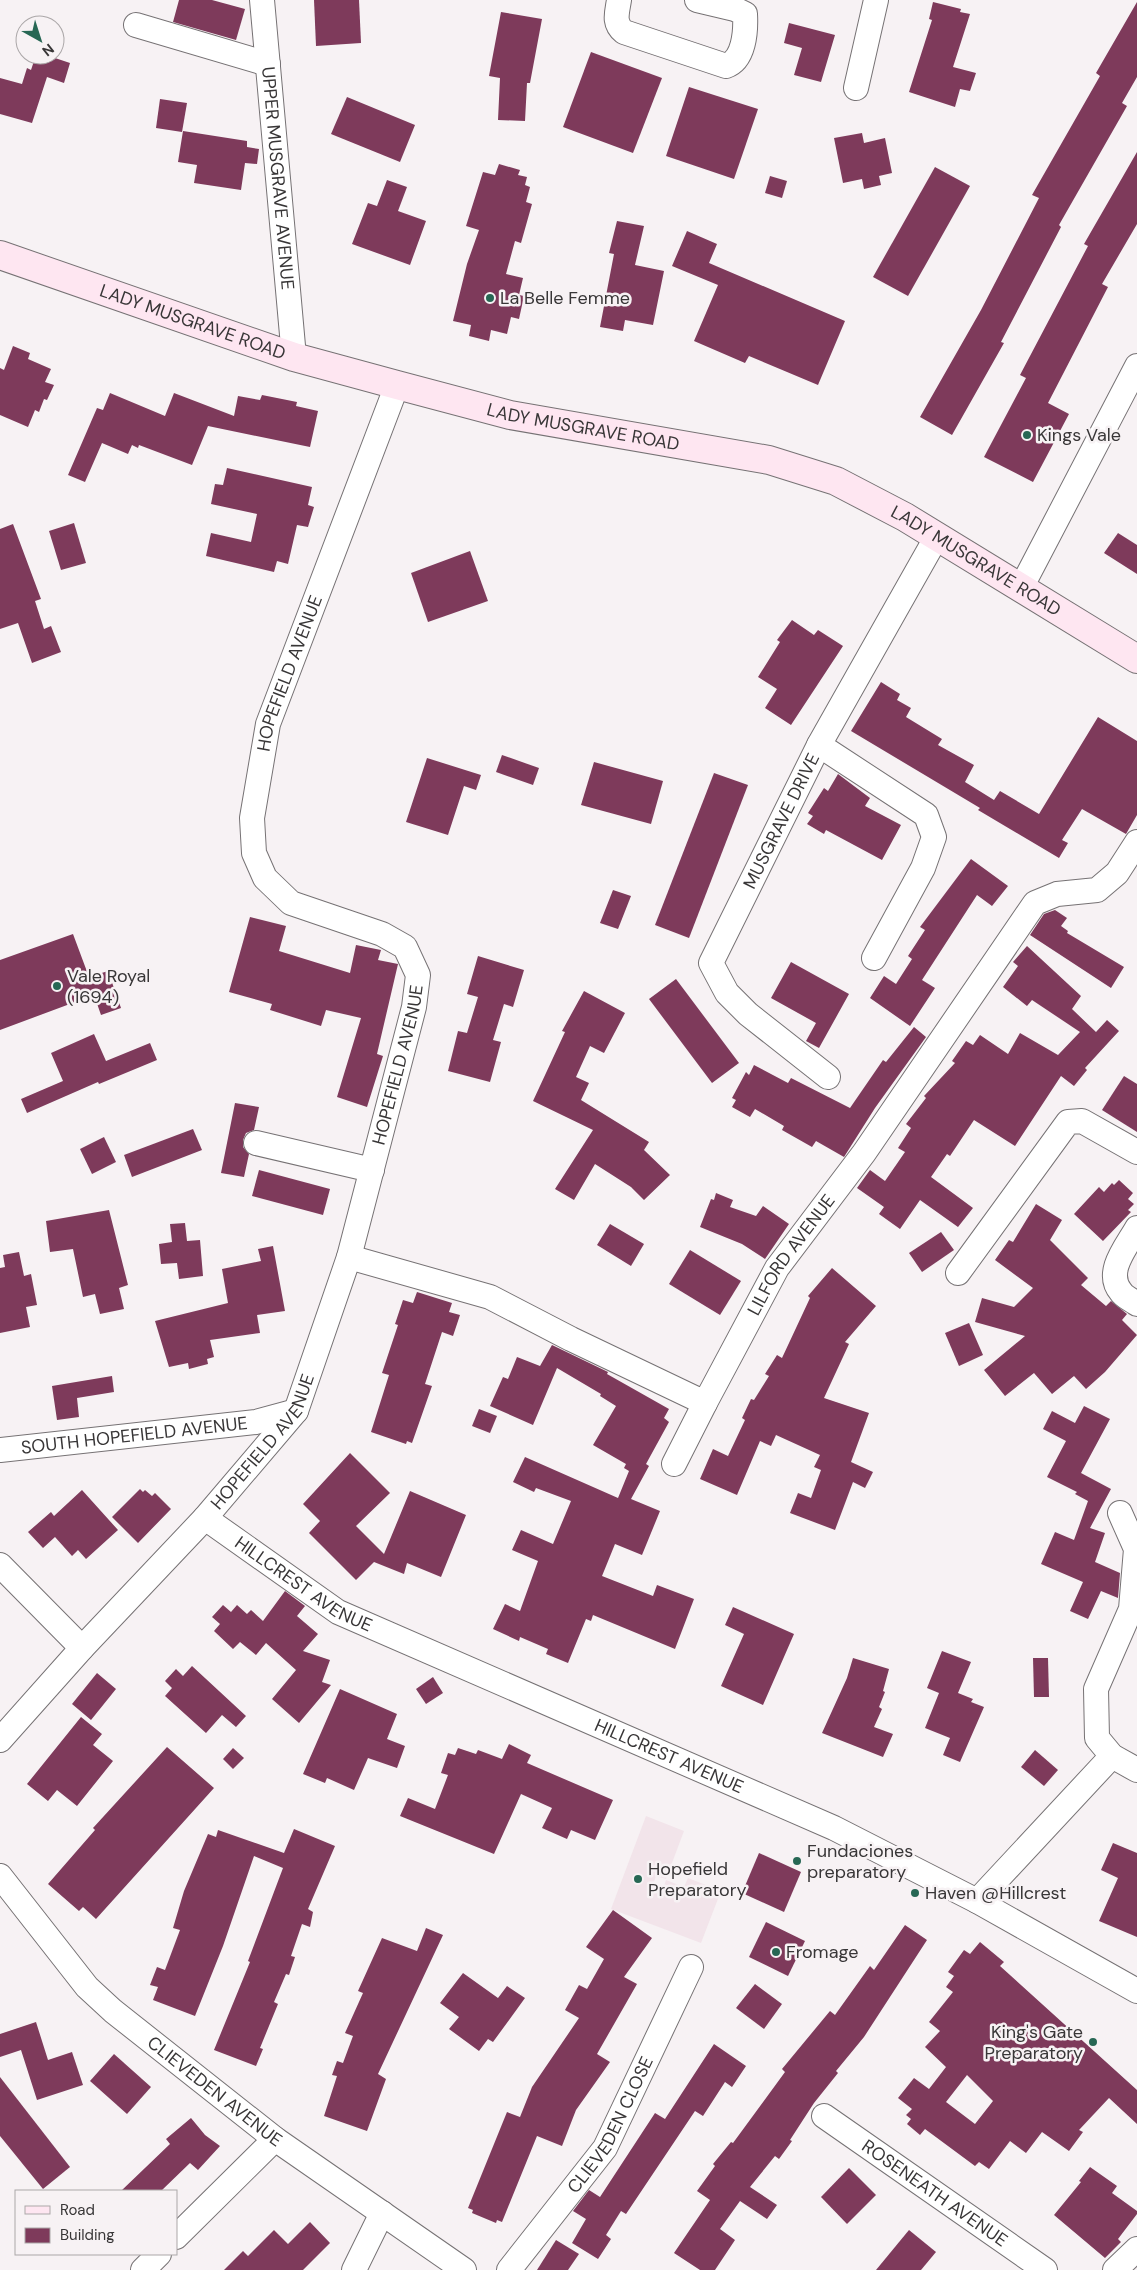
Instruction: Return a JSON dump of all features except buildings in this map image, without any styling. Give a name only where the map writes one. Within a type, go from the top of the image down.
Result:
[{"type":"main road","name":"LADY MUSGRAVE ROAD","points":[[0,255],[294,357],[397,385],[510,415],[769,460],[836,481],[905,517],[936,538],[1137,659]]},
{"type":"street","name":"UPPER MUSGRAVE AVENUE","points":[[262,0],[294,357]]},
{"type":"street","points":[[619,0],[616,21],[619,28],[624,32],[726,66],[735,63],[740,55],[745,14],[735,9],[697,0]]},
{"type":"street","points":[[856,88],[876,0]]},
{"type":"street","points":[[136,24],[268,64]]},
{"type":"street","points":[[1021,588],[1137,366]]},
{"type":"street","name":"HOPEFIELD AVENUE","points":[[0,1740],[82,1648],[205,1518],[296,1410],[350,1257],[414,1007],[418,976],[405,947],[382,934],[291,903],[265,878],[254,853],[252,818],[268,724],[397,385]]},
{"type":"street","name":"MUSGRAVE DRIVE","points":[[828,1077],[748,1014],[727,993],[711,963],[819,745],[936,538]]},
{"type":"street","points":[[819,745],[926,815],[934,837],[923,868],[874,958]]},
{"type":"street","name":"LILFORD AVENUE","points":[[674,1464],[777,1268],[864,1153],[1031,908],[1035,903],[1057,894],[1097,890],[1117,873],[1137,842]]},
{"type":"street","points":[[958,1273],[1068,1122],[1082,1121],[1137,1152]]},
{"type":"street","points":[[256,1144],[372,1170]]},
{"type":"street","points":[[1137,1228],[1117,1263],[1114,1276],[1120,1292],[1137,1304]]},
{"type":"street","points":[[350,1257],[490,1296],[571,1339],[705,1403]]},
{"type":"street","name":"SOUTH HOPEFIELD AVENUE","points":[[0,1450],[256,1422],[296,1410]]},
{"type":"street","points":[[1120,1513],[1136,1550],[1131,1609],[1096,1689],[1098,1738],[1112,1756],[1137,1770]]},
{"type":"street","name":"HILLCREST AVENUE","points":[[205,1518],[338,1612],[834,1828],[977,1902],[1137,1991]]},
{"type":"street","points":[[0,1565],[82,1648]]},
{"type":"street","points":[[977,1902],[1112,1756]]},
{"type":"street","name":"CLIEVEDEN AVENUE","points":[[0,1876],[87,1987],[113,2011],[275,2139],[464,2270]]},
{"type":"street","name":"CLIEVEDEN CLOSE","points":[[509,2270],[605,2148],[691,1967]]},
{"type":"street","name":"ROSENEATH AVENUE","points":[[824,2116],[1045,2270]]},
{"type":"street","points":[[178,2235],[275,2139]]},
{"type":"street","points":[[354,2270],[382,2213]]},
{"type":"street","points":[[1116,2270],[1137,2250]]},
{"type":"street","points":[[143,2270],[159,2255]]},
{"type":"shaded area","name":"Hopefield Preparatory","points":[[646,1816],[684,1831],[666,1879],[656,1876],[653,1885],[663,1889],[666,1880],[684,1887],[688,1878],[721,1891],[701,1943],[611,1909]]},
{"type":"place","name":"La Belle Femme","points":[[490,298]]},
{"type":"place","name":"Kings Vale","points":[[1027,435]]},
{"type":"place","name":"Vale Royal (1694)","points":[[57,986]]},
{"type":"place","name":"Fundaciones preparatory","points":[[797,1861]]},
{"type":"place","name":"Hopefield Preparatory","points":[[638,1879]]},
{"type":"place","name":"Haven @Hillcrest","points":[[915,1893]]},
{"type":"place","name":"Fromage","points":[[776,1952]]},
{"type":"place","name":"King's Gate Preparatory","points":[[1093,2042]]}]
